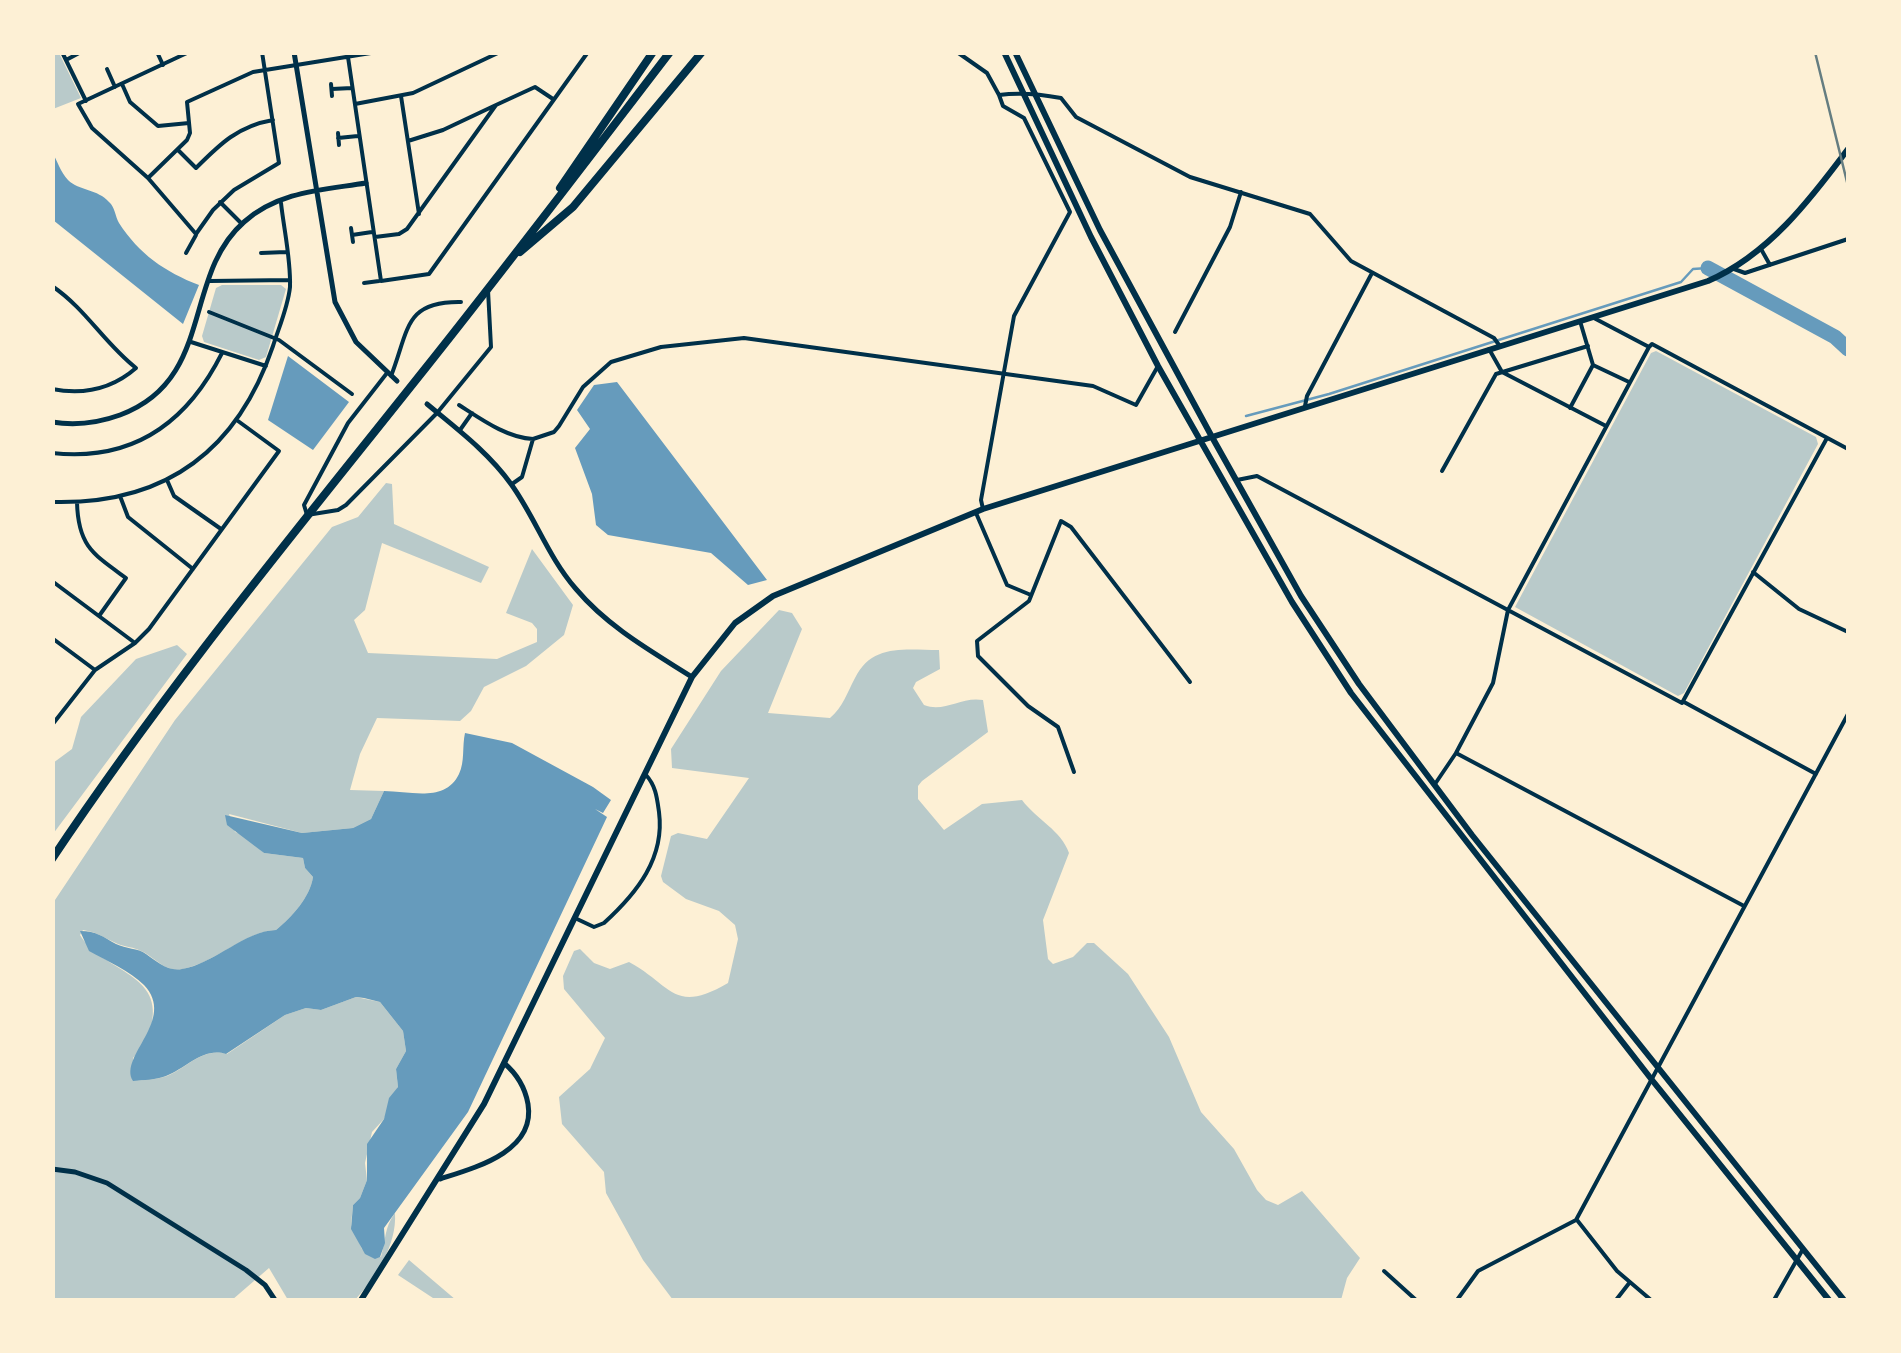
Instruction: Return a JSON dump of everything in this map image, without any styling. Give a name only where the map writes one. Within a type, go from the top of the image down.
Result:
[{"type":"highway","points":[[509,262],[653,52]]},
{"type":"highway","points":[[52,860],[168,693],[670,52]]},
{"type":"highway","points":[[509,262],[574,207],[702,52]]},
{"type":"main road","points":[[1004,52],[1091,237],[1158,366],[1292,602],[1351,692],[1652,1080],[1829,1300]]},
{"type":"main road","points":[[1016,52],[1100,230],[1212,437],[1301,596],[1358,684],[1844,1300]]},
{"type":"main road","points":[[361,1300],[396,1249],[409,1220],[440,1179],[504,1064],[692,677],[735,623],[774,596],[979,511],[1212,437],[1305,402],[1708,281],[1733,270],[1776,237],[1848,149]]},
{"type":"street","points":[[62,52],[86,100]]},
{"type":"street","points":[[66,60],[82,52]]},
{"type":"street","points":[[157,52],[163,65]]},
{"type":"street","points":[[189,52],[78,104],[92,128],[148,178],[196,234]]},
{"type":"street","points":[[186,252],[220,202],[280,163],[262,52]]},
{"type":"street","points":[[294,52],[334,302],[356,342],[392,377]]},
{"type":"street","points":[[148,178],[190,133],[187,102],[252,72],[377,52]]},
{"type":"street","points":[[482,52],[485,60]]},
{"type":"street","points":[[355,104],[401,96],[500,52]]},
{"type":"street","points":[[364,283],[428,274],[588,52]]},
{"type":"street","points":[[957,52],[988,73],[1003,106],[1024,118],[1070,212],[1014,316],[979,511],[1007,586],[1032,596]]},
{"type":"street","points":[[348,57],[380,281]]},
{"type":"street","points":[[100,72],[114,66]]},
{"type":"street","points":[[107,69],[115,87]]},
{"type":"street","points":[[122,84],[130,102],[158,126],[189,123]]},
{"type":"street","points":[[408,142],[443,130],[535,86],[554,100]]},
{"type":"street","points":[[332,90],[352,88]]},
{"type":"street","points":[[999,94],[1024,92],[1061,98],[1076,117],[1190,177],[1310,214],[1351,261],[1497,342]]},
{"type":"street","points":[[401,96],[418,214]]},
{"type":"street","points":[[352,235],[404,232],[496,105]]},
{"type":"street","points":[[178,150],[196,168],[228,137],[253,123],[273,120]]},
{"type":"street","points":[[339,146],[338,135],[359,136]]},
{"type":"street","points":[[52,422],[100,422],[135,410],[155,394],[177,371],[191,342],[225,246],[242,224],[262,208],[280,199],[366,184]]},
{"type":"street","points":[[1175,332],[1230,227],[1240,192]]},
{"type":"street","points":[[52,502],[120,496],[167,480],[214,446],[238,422],[266,366],[288,301],[290,280],[280,199]]},
{"type":"street","points":[[220,202],[242,224]]},
{"type":"street","points":[[1733,270],[1744,273],[1848,239]]},
{"type":"street","points":[[1760,249],[1770,264]]},
{"type":"street","points":[[261,252],[287,252]]},
{"type":"street","points":[[1305,402],[1372,273]]},
{"type":"street","points":[[210,280],[290,280]]},
{"type":"street","points":[[52,286],[83,310],[108,345],[136,368],[102,388],[52,390]]},
{"type":"street","points":[[462,302],[429,304],[416,313],[392,377],[348,423],[304,506],[306,515],[346,505],[437,413],[491,347],[488,289]]},
{"type":"street","points":[[209,312],[275,338],[352,394]]},
{"type":"street","points":[[1592,317],[1649,346],[1652,344],[1848,449]]},
{"type":"street","points":[[1570,408],[1593,365],[1580,321]]},
{"type":"street","points":[[459,405],[523,439],[534,439],[554,432],[589,380],[612,362],[661,347],[744,338],[1103,388],[1136,405],[1158,366]]},
{"type":"street","points":[[191,342],[266,366]]},
{"type":"street","points":[[1442,471],[1496,374],[1588,346]]},
{"type":"street","points":[[1434,785],[1492,684],[1508,610],[1649,346]]},
{"type":"street","points":[[1489,349],[1502,372],[1606,426]]},
{"type":"street","points":[[52,453],[107,452],[158,432],[196,398],[222,352]]},
{"type":"street","points":[[1593,365],[1629,382]]},
{"type":"street","points":[[427,404],[460,431],[511,484],[551,555],[585,600],[627,636],[692,677]]},
{"type":"street","points":[[460,431],[472,414]]},
{"type":"street","points":[[52,725],[95,670],[149,630],[279,451],[238,422]]},
{"type":"street","points":[[1683,702],[1827,438]]},
{"type":"street","points":[[511,484],[522,476],[534,439]]},
{"type":"street","points":[[1236,480],[1257,476],[1816,774]]},
{"type":"street","points":[[167,480],[174,496],[221,530]]},
{"type":"street","points":[[120,496],[134,522],[193,569]]},
{"type":"street","points":[[77,502],[79,531],[86,546],[126,578],[99,616]]},
{"type":"street","points":[[1074,772],[1058,727],[1028,706],[975,649],[976,641],[1032,596],[1062,520],[1190,682]]},
{"type":"street","points":[[1753,572],[1799,609],[1848,632]]},
{"type":"street","points":[[52,581],[135,643]]},
{"type":"street","points":[[52,648],[55,640],[95,670]]},
{"type":"street","points":[[1457,1300],[1478,1271],[1576,1220],[1848,714]]},
{"type":"street","points":[[1456,752],[1744,906]]},
{"type":"street","points":[[573,916],[594,927],[604,923],[654,863],[660,825],[654,786],[643,774]]},
{"type":"street","points":[[440,1179],[502,1154],[524,1132],[527,1100],[520,1080],[504,1064]]},
{"type":"street","points":[[52,1169],[88,1176],[118,1189],[246,1270],[264,1284],[275,1300]]},
{"type":"street","points":[[1576,1220],[1617,1272],[1651,1300]]},
{"type":"street","points":[[1774,1300],[1802,1249]]},
{"type":"street","points":[[1384,1271],[1416,1300]]},
{"type":"street","points":[[1616,1300],[1630,1282]]},
{"type":"shaded area","points":[[52,53],[59,53],[81,98],[53,109]]},
{"type":"shaded area","points":[[281,285],[286,289],[266,357],[259,360],[204,342],[202,336],[216,288]]},
{"type":"shaded area","points":[[1656,351],[1816,437],[1818,444],[1684,693],[1678,696],[1515,607],[1651,353]]},
{"type":"shaded area","points":[[386,483],[392,484],[394,524],[489,567],[481,583],[382,543],[365,610],[354,620],[368,653],[497,659],[537,642],[537,629],[532,623],[506,613],[532,549],[573,605],[564,635],[526,666],[484,687],[471,711],[460,721],[377,718],[360,754],[350,790],[384,791],[371,819],[353,828],[302,833],[229,814],[235,832],[264,853],[303,858],[313,877],[299,906],[276,930],[254,935],[195,966],[177,970],[94,933],[83,930],[80,935],[102,957],[139,982],[153,1006],[145,1042],[133,1058],[133,1081],[167,1076],[210,1053],[227,1054],[285,1015],[306,1008],[321,1010],[356,997],[380,1002],[403,1031],[406,1051],[396,1069],[398,1087],[384,1119],[372,1132],[365,1163],[367,1180],[353,1205],[351,1225],[362,1249],[381,1257],[395,1213],[389,1249],[355,1300],[288,1300],[269,1268],[232,1300],[53,1300],[53,903],[175,720],[332,527],[358,517]]},
{"type":"shaded area","points":[[779,610],[792,613],[802,629],[768,713],[830,718],[862,667],[880,654],[902,650],[939,650],[940,669],[916,682],[913,688],[924,705],[939,707],[983,700],[988,732],[922,781],[918,799],[944,830],[982,804],[1022,800],[1060,838],[1069,853],[1043,920],[1048,959],[1053,964],[1073,957],[1087,943],[1094,943],[1128,974],[1169,1037],[1201,1112],[1234,1149],[1257,1190],[1278,1205],[1302,1191],[1360,1258],[1347,1278],[1341,1300],[673,1300],[643,1260],[606,1193],[604,1172],[562,1124],[559,1097],[590,1069],[605,1038],[564,989],[563,976],[574,951],[580,949],[594,963],[610,969],[629,962],[684,996],[710,992],[728,983],[738,939],[735,925],[719,911],[686,899],[663,882],[661,876],[671,836],[678,833],[707,839],[749,778],[672,768],[671,749],[721,671]]},
{"type":"shaded area","points":[[177,645],[187,654],[53,834],[53,763],[72,749],[81,717],[136,659]]},
{"type":"shaded area","points":[[409,1260],[456,1300],[436,1300],[398,1275]]},
{"type":"water","points":[[52,152],[68,180],[111,204],[119,223],[144,253],[199,285],[183,324],[53,220]]},
{"type":"water","points":[[288,356],[349,402],[313,450],[268,420]]},
{"type":"water","points":[[617,382],[767,580],[748,585],[711,553],[608,535],[596,525],[592,494],[575,448],[590,429],[577,410],[594,385]]},
{"type":"water","points":[[465,733],[512,743],[611,800],[603,813],[595,809],[607,817],[468,1112],[384,1228],[385,1243],[380,1257],[375,1259],[365,1254],[351,1229],[353,1205],[367,1180],[367,1144],[398,1087],[396,1069],[406,1051],[403,1031],[380,1002],[356,997],[321,1010],[306,1008],[285,1015],[226,1054],[210,1053],[166,1076],[133,1081],[133,1060],[154,1011],[152,998],[132,975],[89,951],[80,931],[95,933],[177,970],[206,961],[253,935],[276,930],[299,906],[313,877],[303,858],[264,853],[227,825],[225,815],[302,833],[353,828],[371,819],[384,791],[436,792],[453,783],[461,769]]},
{"type":"waterway","points":[[1246,416],[1329,394],[1681,282],[1693,269],[1708,268]]},
{"type":"waterway","points":[[1708,268],[1835,337],[1848,349]]},
{"type":"railway","points":[[1815,52],[1848,186]]}]
